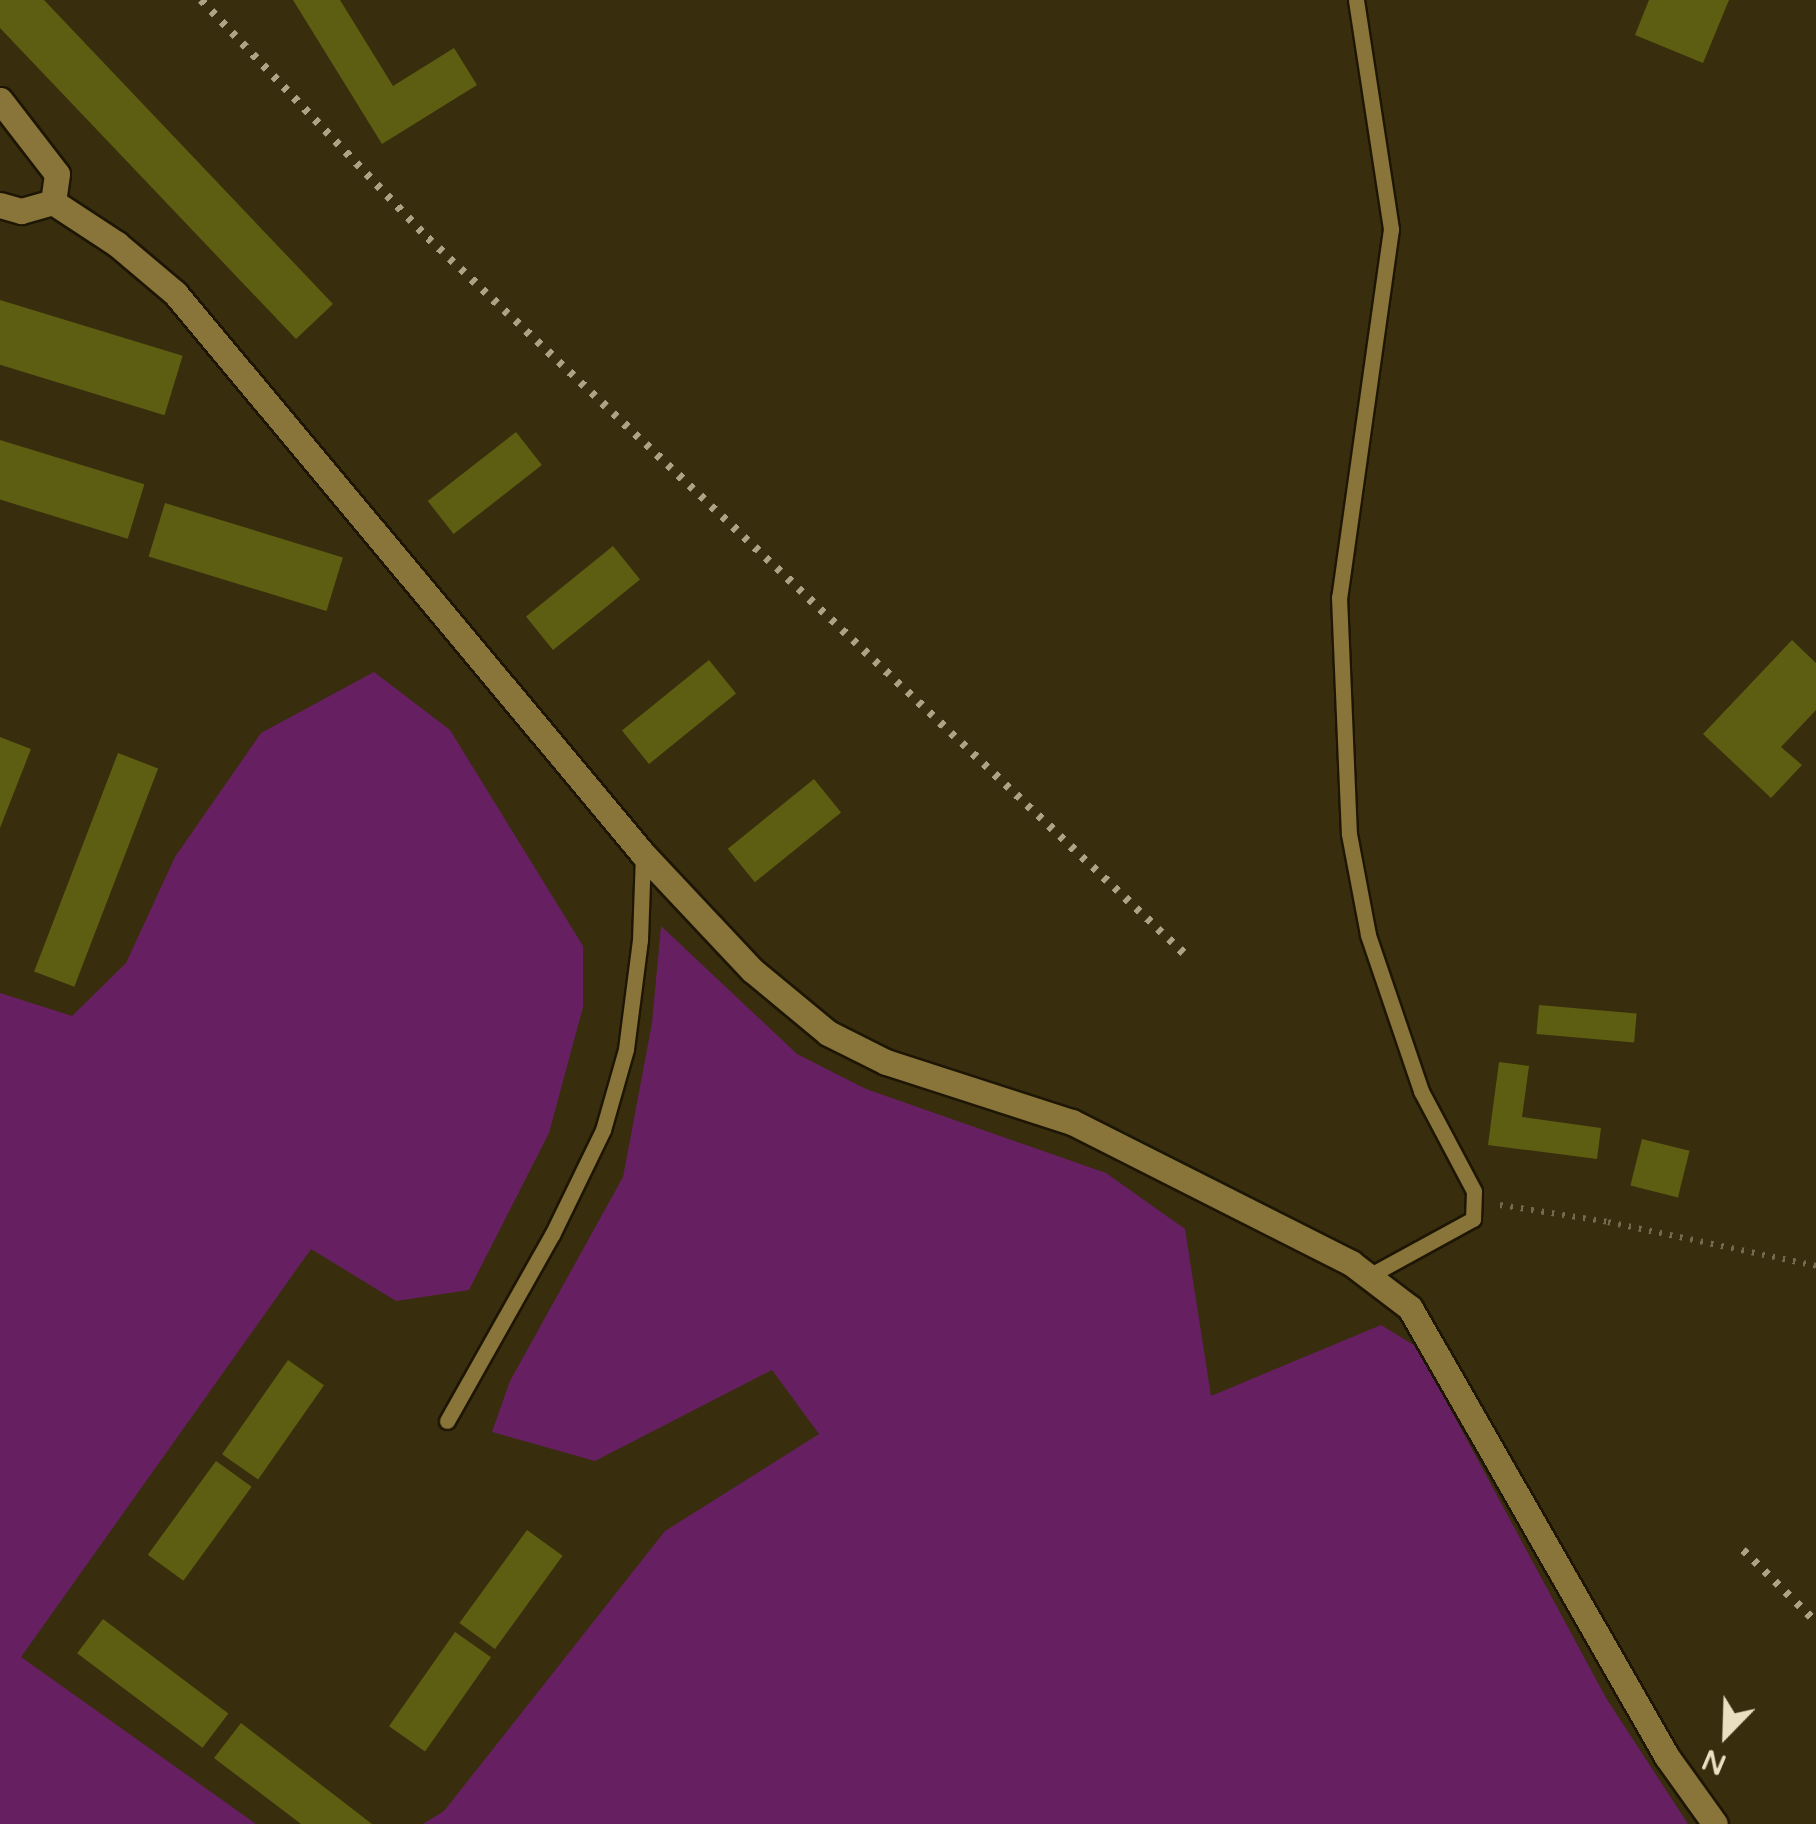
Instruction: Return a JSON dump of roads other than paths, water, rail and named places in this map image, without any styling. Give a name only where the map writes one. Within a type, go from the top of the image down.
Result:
[{"type":"street","points":[[0,100],[57,174],[53,202]]},
{"type":"street","points":[[0,205],[21,211],[53,202],[117,244],[175,292],[643,854],[752,970],[828,1033],[886,1062],[1072,1122],[1225,1197],[1369,1276],[1410,1308],[1667,1757],[1715,1824]]},
{"type":"lane","points":[[1356,0],[1391,229],[1339,597],[1349,834],[1368,935],[1415,1073],[1474,1191],[1472,1218],[1369,1276]]},
{"type":"lane","points":[[447,1421],[552,1235],[603,1130],[626,1049],[640,940],[643,854]]},
{"type":"railway","points":[[201,0],[428,238],[1191,960]]},
{"type":"railway","points":[[1743,1550],[1816,1622]]}]
